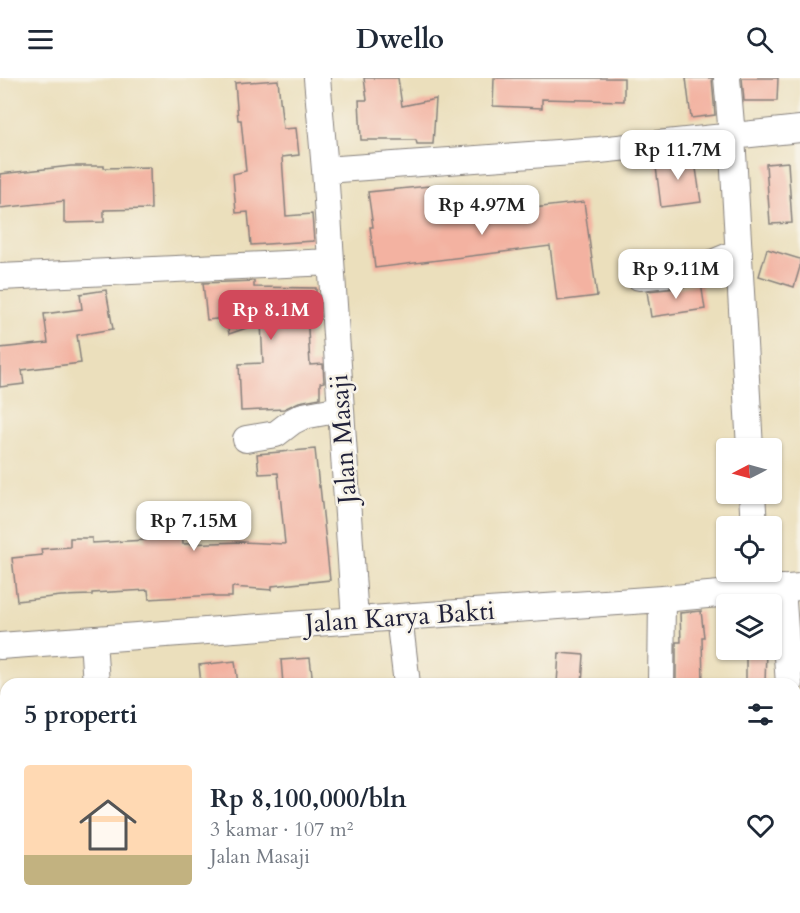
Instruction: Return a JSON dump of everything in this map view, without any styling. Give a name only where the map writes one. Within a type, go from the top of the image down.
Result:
[{"type":"street","name":"Jalan Masaji","points":[[317,78],[355,620]]},
{"type":"street","points":[[727,78],[749,438]]},
{"type":"street","points":[[325,170],[599,150],[800,129]]},
{"type":"street","points":[[639,277],[700,268],[739,252]]},
{"type":"street","points":[[0,278],[331,262]]},
{"type":"street","points":[[246,439],[276,434],[303,416],[341,409]]},
{"type":"street","points":[[774,584],[788,678]]},
{"type":"street","name":"Jalan Karya Bakti","points":[[0,646],[662,599],[774,584]]},
{"type":"street","points":[[661,678],[662,599]]},
{"type":"street","points":[[399,617],[406,678]]},
{"type":"street","points":[[93,640],[96,678]]},
{"type":"building","points":[[364,78],[398,78],[402,106],[436,99],[433,144],[417,144],[416,140],[361,140],[359,100],[367,100]]},
{"type":"building","points":[[494,78],[624,78],[624,101],[542,99],[542,108],[493,106]]},
{"type":"building","points":[[686,78],[712,78],[715,115],[691,118]]},
{"type":"building","points":[[742,78],[778,78],[777,101],[744,101]]},
{"type":"building","points":[[278,80],[283,129],[296,128],[299,155],[282,157],[286,216],[312,214],[314,241],[251,245],[248,212],[236,213],[233,174],[246,171],[235,83]]},
{"type":"building","points":[[694,155],[701,202],[661,207],[655,159]]},
{"type":"building","points":[[788,162],[792,223],[770,224],[766,164]]},
{"type":"building","points":[[71,166],[150,167],[151,209],[104,210],[104,222],[64,223],[64,201],[0,208],[0,174]]},
{"type":"building","points":[[429,186],[431,220],[584,202],[597,296],[557,301],[550,246],[375,268],[368,192]]},
{"type":"building","points":[[767,249],[800,259],[794,287],[759,276]]},
{"type":"building","points":[[254,281],[254,287],[316,288],[316,312],[307,312],[310,365],[323,364],[324,382],[320,383],[320,398],[299,402],[284,409],[241,411],[239,364],[263,363],[261,323],[229,334],[226,318],[207,320],[203,283]]},
{"type":"building","points":[[701,283],[705,309],[651,317],[647,291]]},
{"type":"building","points":[[106,290],[113,329],[77,335],[81,363],[22,370],[24,384],[0,387],[0,348],[48,343],[44,314],[82,309],[80,294]]},
{"type":"building","points":[[315,449],[330,580],[272,586],[272,590],[232,587],[232,597],[214,597],[214,595],[149,599],[148,590],[17,601],[12,558],[42,555],[41,549],[70,547],[70,538],[92,538],[92,543],[146,540],[145,525],[182,523],[183,544],[242,542],[285,544],[278,473],[259,474],[257,454]]},
{"type":"building","points":[[701,611],[704,637],[702,637],[703,678],[676,678],[676,642],[681,642],[680,613]]},
{"type":"building","points":[[559,653],[584,655],[582,678],[557,678]]},
{"type":"building","points":[[310,658],[312,678],[282,678],[281,660]]},
{"type":"building","points":[[746,660],[766,660],[765,678],[746,678]]},
{"type":"building","points":[[235,661],[237,678],[200,678],[199,665]]}]
